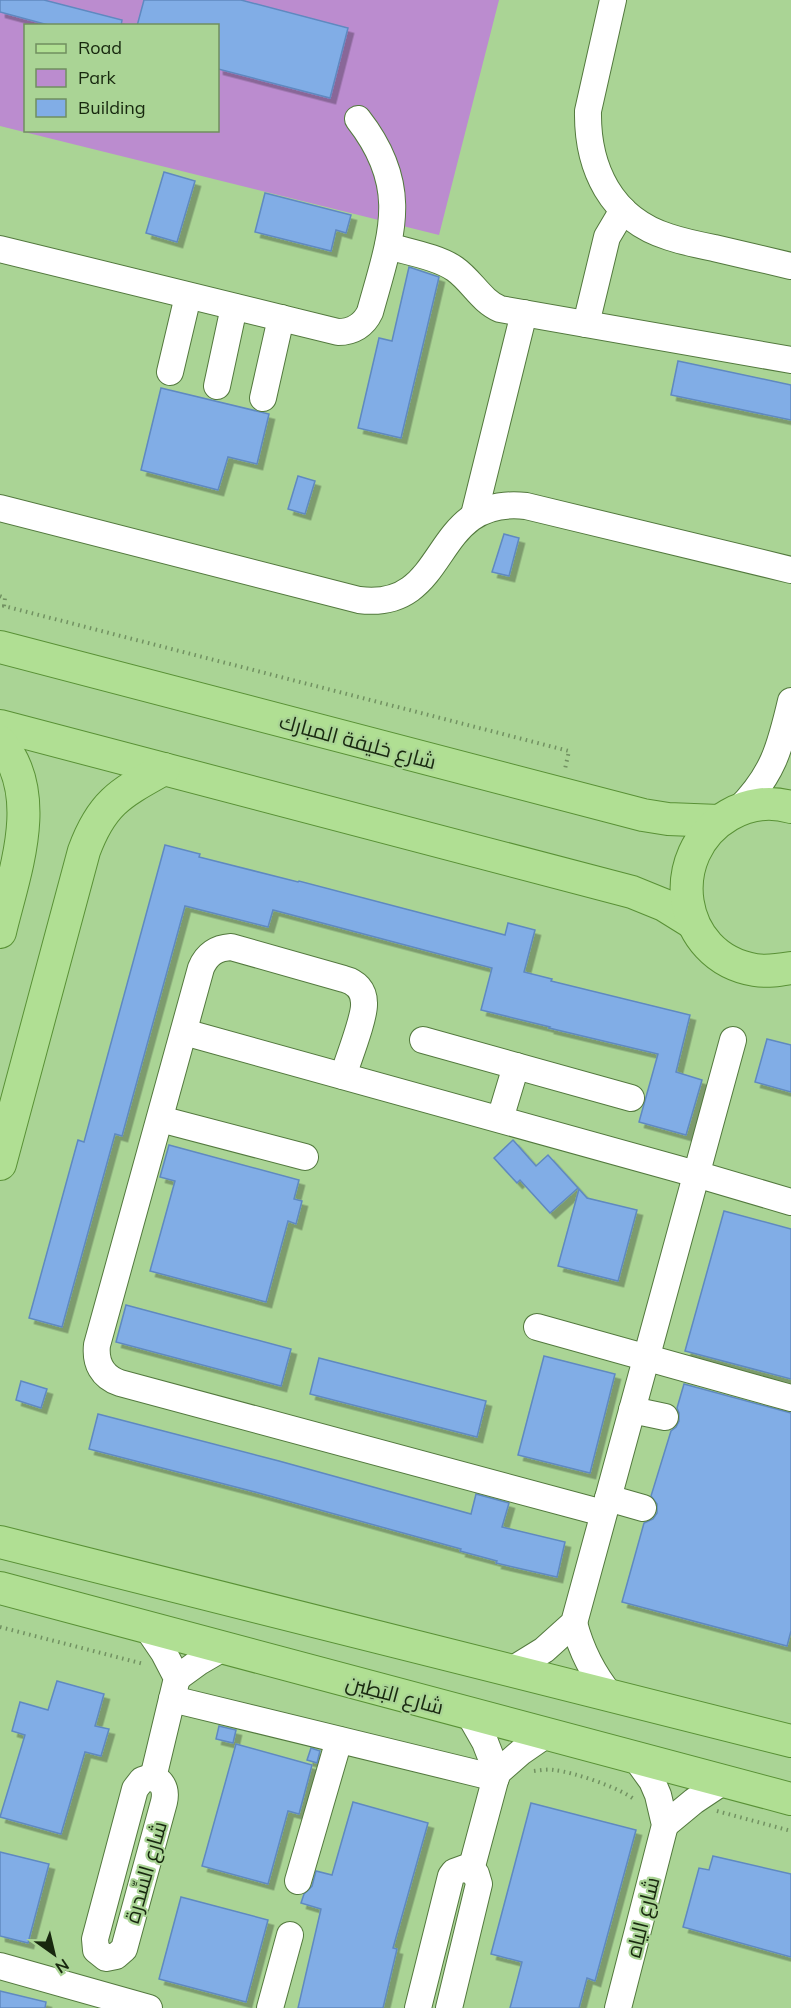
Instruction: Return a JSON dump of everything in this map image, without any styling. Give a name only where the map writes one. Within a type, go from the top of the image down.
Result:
[{"type":"main road","name":"شارع خليفة المبارك","points":[[0,646],[643,815],[668,819],[729,815],[759,804],[781,804],[791,807]]},
{"type":"main road","points":[[0,726],[632,892],[663,905],[693,923]]},
{"type":"main road","points":[[0,742],[13,760],[24,808],[19,853],[0,932]]},
{"type":"main road","points":[[0,1164],[90,834],[107,806],[120,794],[164,769]]},
{"type":"main road","points":[[729,815],[706,834],[695,850],[688,867],[687,905],[693,923],[704,940],[718,954],[735,964],[754,970],[774,971],[791,968]]},
{"type":"main road","points":[[7,1541],[791,1741]]},
{"type":"main road","name":"شارع البَطِين","points":[[0,1588],[791,1799]]},
{"type":"street","points":[[613,0],[590,102],[588,129],[594,165],[611,196],[637,221],[669,237],[791,266]]},
{"type":"street","points":[[0,249],[338,332],[357,328],[370,312],[393,223],[390,181],[378,148],[358,119]]},
{"type":"street","points":[[586,324],[607,237],[616,218],[623,210]]},
{"type":"street","points":[[388,246],[452,267],[493,306],[791,360]]},
{"type":"street","points":[[170,372],[188,296]]},
{"type":"street","points":[[218,386],[234,307]]},
{"type":"street","points":[[474,515],[524,313]]},
{"type":"street","points":[[263,398],[281,318]]},
{"type":"street","points":[[0,508],[370,601],[394,598],[415,586],[431,569],[462,524],[474,515],[499,506],[526,506],[791,570]]},
{"type":"street","points":[[729,815],[759,788],[774,762],[780,748],[791,701]]},
{"type":"street","points":[[343,1076],[364,1007],[360,989],[350,981],[231,947],[209,955],[201,968],[97,1345],[97,1361],[106,1376],[120,1383],[606,1506],[643,1508]]},
{"type":"street","points":[[184,1032],[696,1174],[791,1203]]},
{"type":"street","points":[[423,1040],[631,1098]]},
{"type":"street","points":[[510,1671],[544,1650],[573,1623],[733,1040]]},
{"type":"street","points":[[500,1119],[516,1066]]},
{"type":"street","points":[[160,1119],[305,1157]]},
{"type":"street","points":[[537,1327],[791,1398]]},
{"type":"street","points":[[632,1410],[664,1417]]},
{"type":"street","points":[[573,1623],[584,1654],[611,1696]]},
{"type":"street","points":[[147,1628],[165,1653],[174,1688]]},
{"type":"street","points":[[174,1688],[199,1662],[223,1648]]},
{"type":"street","points":[[174,1688],[339,1740],[496,1776]]},
{"type":"street","name":"شارع السِّدرة","points":[[97,1993],[106,1958],[116,1956],[124,1949],[164,1802],[163,1785],[153,1778],[174,1688]]},
{"type":"street","points":[[469,1714],[485,1742],[496,1776]]},
{"type":"street","points":[[471,1870],[496,1776],[520,1752],[547,1734]]},
{"type":"street","points":[[298,1881],[339,1740]]},
{"type":"street","name":"شارع الياه","points":[[618,2008],[665,1825],[652,1781],[634,1756]]},
{"type":"street","points":[[665,1825],[694,1801],[724,1781]]},
{"type":"street","points":[[418,2008],[451,1876],[459,1869],[471,1870],[479,1884],[449,2008]]},
{"type":"street","points":[[270,2008],[290,1935]]},
{"type":"street","points":[[0,1965],[149,2008]]},
{"type":"path","points":[[0,596],[5,598],[4,606],[569,751],[558,793]]},
{"type":"path","points":[[0,1627],[140,1664],[157,1666],[174,1688]]},
{"type":"green space","points":[[0,0],[499,0],[439,235],[24,132],[219,132],[219,24],[24,24],[24,132],[0,126]]},
{"type":"building","points":[[0,0],[44,0],[122,20],[121,24],[45,24],[0,12]]},
{"type":"building","points":[[144,0],[241,0],[348,28],[330,98],[219,69],[219,24],[138,24]]},
{"type":"building","points":[[164,172],[195,181],[177,242],[146,233]]},
{"type":"building","points":[[265,193],[351,215],[346,233],[336,230],[331,251],[255,232]]},
{"type":"building","points":[[409,267],[439,277],[401,438],[358,428],[379,338],[392,341]]},
{"type":"building","points":[[678,361],[791,385],[791,420],[671,395]]},
{"type":"building","points":[[161,388],[269,414],[257,464],[228,457],[218,490],[141,470]]},
{"type":"building","points":[[298,476],[315,481],[305,514],[288,509]]},
{"type":"building","points":[[504,534],[519,538],[509,576],[492,572]]},
{"type":"building","points":[[165,845],[200,854],[199,857],[505,935],[508,923],[535,930],[524,972],[552,979],[551,981],[690,1015],[676,1072],[702,1080],[686,1135],[639,1122],[658,1054],[481,1010],[492,968],[273,910],[268,927],[185,906],[122,1136],[115,1134],[62,1327],[29,1318],[78,1140],[84,1142]]},
{"type":"building","points":[[767,1039],[791,1045],[791,1092],[755,1082]]},
{"type":"building","points":[[513,1140],[536,1166],[548,1155],[578,1188],[550,1213],[520,1180],[517,1183],[494,1158]]},
{"type":"building","points":[[169,1145],[299,1180],[294,1199],[302,1201],[296,1224],[288,1221],[266,1302],[150,1271],[175,1181],[160,1177]]},
{"type":"building","points":[[579,1189],[587,1198],[637,1210],[618,1281],[558,1266]]},
{"type":"building","points":[[724,1211],[791,1229],[791,1379],[685,1351]]},
{"type":"building","points":[[126,1305],[291,1349],[281,1386],[116,1342]]},
{"type":"building","points":[[544,1356],[615,1374],[590,1473],[518,1455]]},
{"type":"building","points":[[319,1358],[486,1401],[477,1437],[310,1394]]},
{"type":"building","points":[[21,1381],[47,1389],[41,1408],[16,1400]]},
{"type":"building","points":[[684,1384],[791,1413],[791,1631],[787,1646],[622,1602],[644,1523],[653,1519],[657,1513],[657,1504],[651,1496],[671,1431],[679,1421],[677,1408]]},
{"type":"building","points":[[98,1414],[471,1514],[476,1494],[509,1503],[502,1527],[565,1542],[557,1577],[496,1563],[497,1561],[460,1551],[461,1549],[89,1449]]},
{"type":"building","points":[[57,1681],[104,1694],[95,1726],[109,1729],[101,1756],[85,1752],[61,1834],[0,1817],[25,1735],[12,1731],[20,1702],[48,1710]]},
{"type":"building","points":[[219,1726],[236,1730],[233,1743],[216,1739]]},
{"type":"building","points":[[236,1744],[312,1765],[299,1814],[288,1811],[268,1884],[202,1866]]},
{"type":"building","points":[[311,1748],[320,1751],[317,1763],[307,1760]]},
{"type":"building","points":[[353,1802],[428,1823],[393,1948],[397,1949],[383,2008],[298,2008],[321,1909],[301,1903],[304,1894],[312,1886],[316,1871],[332,1875]]},
{"type":"building","points":[[531,1803],[636,1830],[595,1981],[587,1978],[579,2008],[510,2008],[522,1962],[491,1954]]},
{"type":"building","points":[[0,1852],[49,1864],[28,1943],[0,1936]]},
{"type":"building","points":[[713,1856],[791,1874],[791,1957],[683,1927],[699,1868],[709,1870]]},
{"type":"building","points":[[181,1897],[268,1920],[246,2002],[159,1979]]},
{"type":"building","points":[[0,1991],[46,2002],[45,2008],[0,2008]]}]
